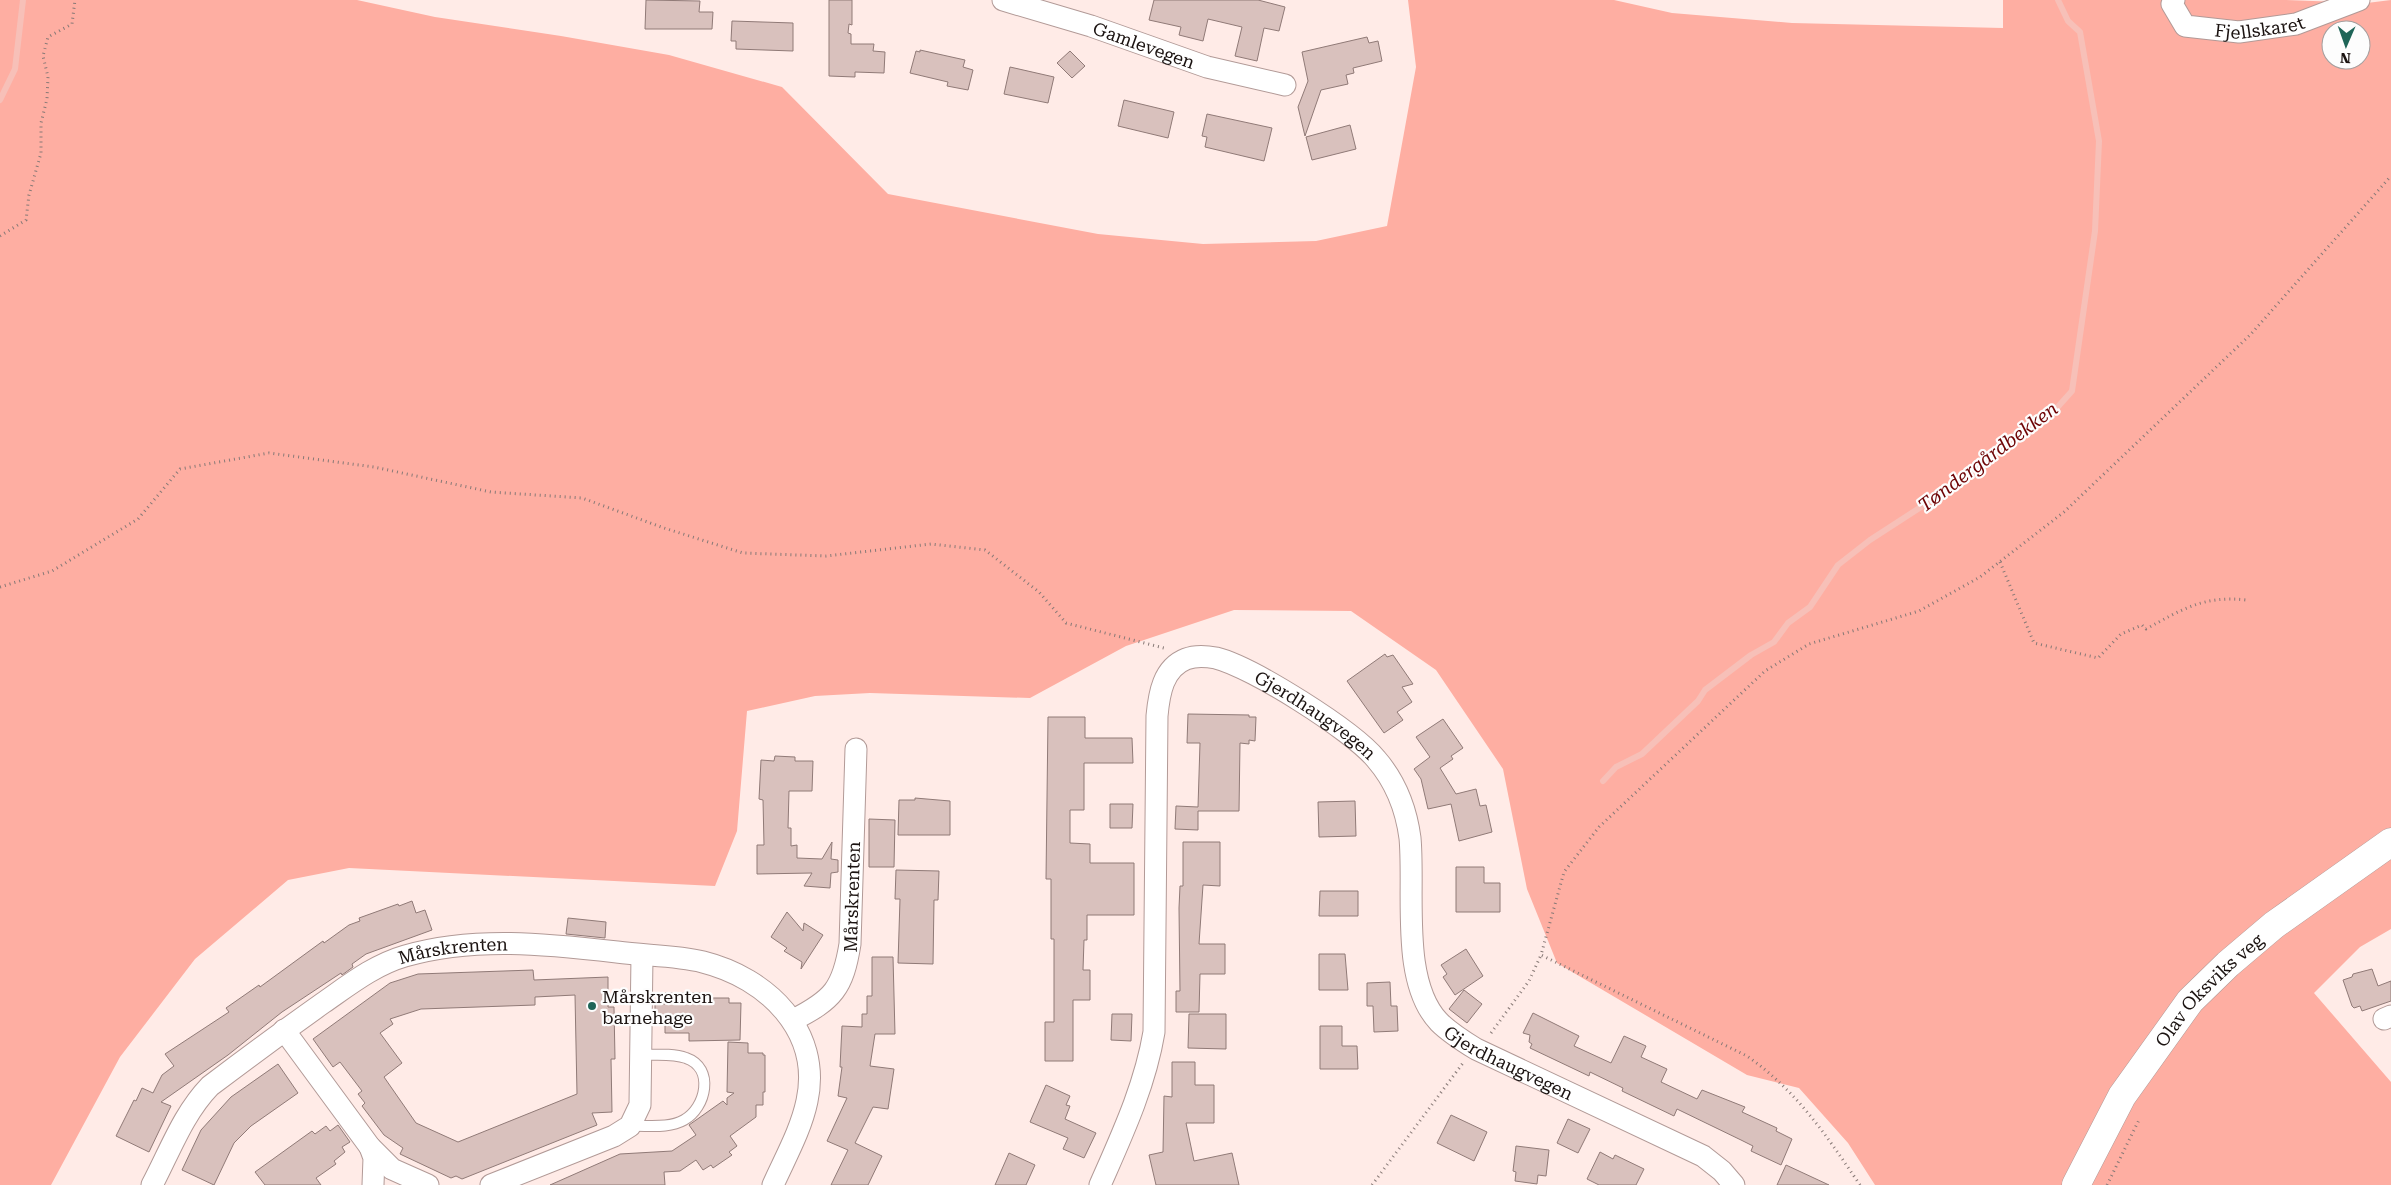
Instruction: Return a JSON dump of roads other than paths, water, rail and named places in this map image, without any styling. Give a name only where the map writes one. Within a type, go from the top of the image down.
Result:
[{"type":"street","name":"Gamlevegen","points":[[1002,0],[1092,26],[1207,67],[1285,86]]},
{"type":"street","name":"Fjellskaret","points":[[2174,0],[2172,4],[2184,26],[2239,32],[2296,24],[2359,0]]},
{"type":"street","name":"Gjerdhaugvegen","points":[[1100,1185],[1142,1086],[1154,1032],[1157,716],[1159,695],[1165,679],[1175,665],[1198,656],[1218,658],[1234,664],[1334,723],[1367,750],[1391,779],[1407,818],[1410,838],[1413,943],[1418,986],[1427,1006],[1439,1022],[1456,1037],[1476,1049],[1703,1156],[1722,1171],[1734,1185]]},
{"type":"street","name":"Mårskrenten","points":[[793,1020],[817,1008],[833,994],[846,972],[850,944],[856,749]]},
{"type":"street","name":"Olav Oksviks veg","points":[[2076,1185],[2122,1096],[2190,1001],[2274,925],[2391,842]]},
{"type":"street","name":"Mårskrenten","points":[[152,1185],[182,1124],[200,1097],[210,1086],[284,1030],[380,965],[403,956],[464,944],[542,945],[642,956],[673,957],[704,962],[733,973],[756,985],[776,1000],[793,1020],[801,1034],[806,1050],[809,1088],[807,1102],[794,1140],[773,1185]]},
{"type":"street","points":[[491,1185],[614,1136],[630,1126],[640,1105],[642,956]]},
{"type":"street","points":[[284,1030],[370,1147],[392,1169],[428,1185]]},
{"type":"street","points":[[370,1147],[374,1158],[373,1185]]},
{"type":"lane","points":[[630,1126],[669,1125],[684,1120],[700,1103],[704,1092],[702,1071],[697,1064],[687,1058],[640,1055]]},
{"type":"waterway","points":[[0,100],[15,69],[23,0]]},
{"type":"waterway","name":"Tøndergårdbekken","points":[[1603,781],[1616,767],[1642,754],[1698,701],[1705,690],[1751,655],[1774,642],[1788,623],[1810,607],[1838,565],[1870,540],[1941,494],[2010,437],[2055,410],[2072,391],[2095,231],[2099,141],[2080,32],[2068,21],[2058,0]]},
{"type":"place","name":"Mårskrenten barnehage","points":[[592,1006]]}]
